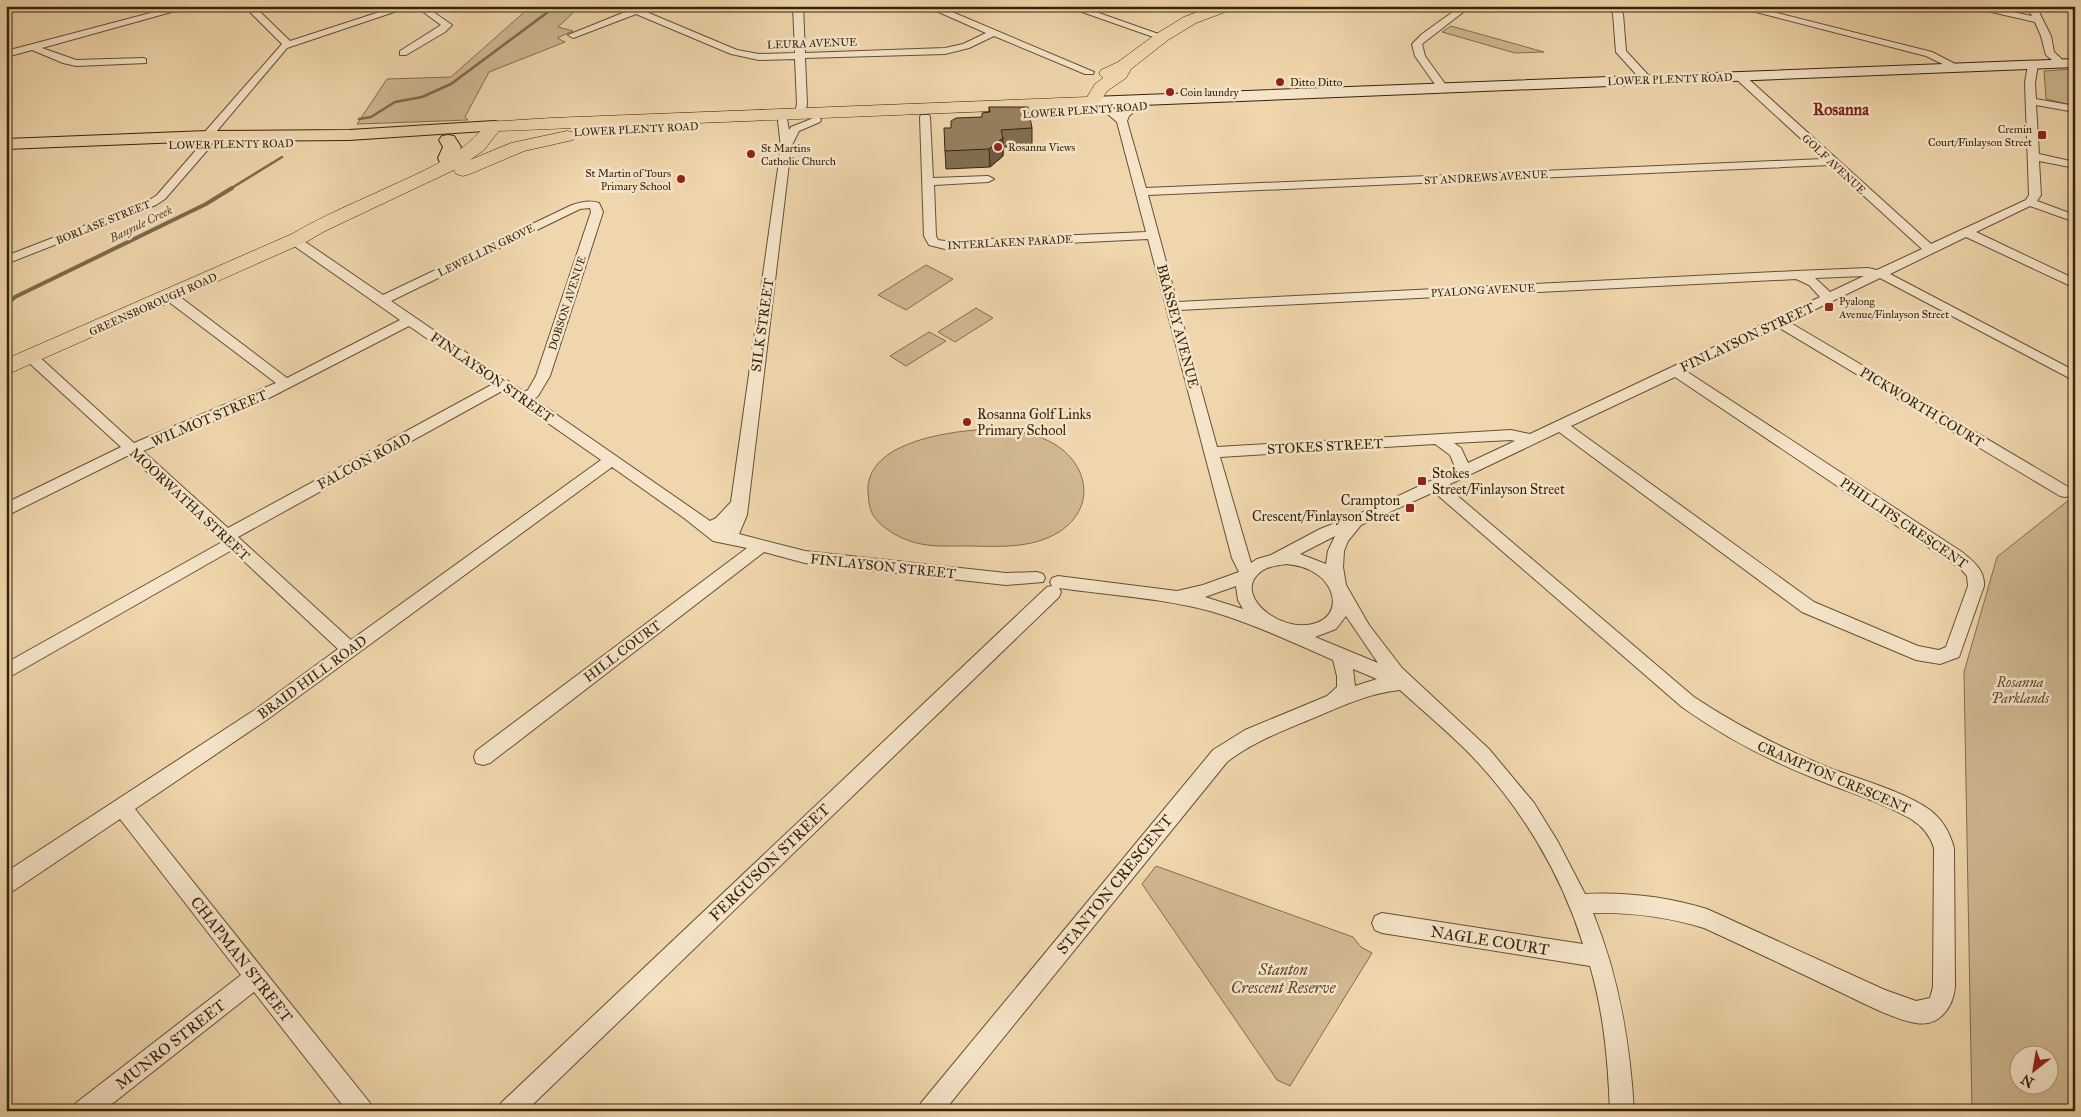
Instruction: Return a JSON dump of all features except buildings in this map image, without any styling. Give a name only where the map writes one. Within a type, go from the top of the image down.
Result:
[{"type":"highway","points":[[986,107],[1040,98],[1078,103],[1120,74],[1124,66],[1162,37],[1190,20],[1225,7]]},
{"type":"highway","name":"LOWER PLENTY ROAD","points":[[531,130],[594,132],[783,121],[808,117],[924,117],[1039,109],[1078,103]]},
{"type":"highway","name":"LOWER PLENTY ROAD","points":[[495,132],[986,107],[1039,109]]},
{"type":"highway","name":"GREENSBOROUGH ROAD","points":[[6,368],[296,239],[323,232],[456,168],[486,156],[494,148],[495,132]]},
{"type":"highway","points":[[456,168],[524,145],[594,132]]},
{"type":"main road","name":"LOWER PLENTY ROAD","points":[[1078,103],[2068,63]]},
{"type":"main road","name":"LOWER PLENTY ROAD","points":[[1078,103],[1108,109],[1265,95]]},
{"type":"main road","name":"LOWER PLENTY ROAD","points":[[6,150],[207,140],[495,132]]},
{"type":"main road","name":"LOWER PLENTY ROAD","points":[[6,144],[207,140],[448,140],[495,132]]},
{"type":"main road","points":[[448,140],[452,147],[446,158],[456,168]]},
{"type":"street","points":[[6,54],[189,6]]},
{"type":"street","points":[[248,6],[288,44],[408,6]]},
{"type":"street","points":[[403,53],[442,30],[447,25],[419,6]]},
{"type":"street","points":[[573,36],[648,6]]},
{"type":"street","points":[[798,6],[800,56],[808,117]]},
{"type":"street","points":[[929,6],[1089,72]]},
{"type":"street","points":[[1070,6],[1162,37]]},
{"type":"street","points":[[1443,88],[1420,56],[1417,44],[1425,36],[1467,6]]},
{"type":"street","points":[[1612,6],[1618,14],[1621,52],[1647,80]]},
{"type":"street","points":[[1737,6],[1929,54],[1950,68]]},
{"type":"street","points":[[1969,6],[2036,20]]},
{"type":"street","points":[[2031,6],[2036,20],[2046,36],[2049,53],[2068,63]]},
{"type":"street","name":"LEURA AVENUE","points":[[636,11],[739,54],[765,58],[945,51],[966,46],[993,33]]},
{"type":"street","name":"BORLASE STREET","points":[[6,260],[152,203],[161,197],[279,51],[288,44]]},
{"type":"street","points":[[32,47],[52,56],[76,63],[143,61]]},
{"type":"street","points":[[2033,64],[2030,83],[2035,195],[2030,202],[2075,219]]},
{"type":"street","points":[[2010,65],[2030,83]]},
{"type":"street","name":"GOLF AVENUE","points":[[1739,76],[1831,162],[1931,250]]},
{"type":"street","points":[[2031,101],[2075,109]]},
{"type":"street","points":[[1108,109],[1122,121],[1124,115],[1134,107]]},
{"type":"street","name":"SILK STREET","points":[[786,147],[795,128],[808,117]]},
{"type":"street","name":"INTERLAKEN PARADE","points":[[924,117],[930,238],[941,244],[1153,235]]},
{"type":"street","name":"SILK STREET","points":[[724,528],[739,515],[786,147],[783,121]]},
{"type":"street","name":"BRASSEY AVENUE","points":[[1122,121],[1242,563],[1248,574]]},
{"type":"street","points":[[2034,156],[2075,165]]},
{"type":"street","name":"ST ANDREWS AVENUE","points":[[1141,192],[1831,162]]},
{"type":"street","points":[[928,182],[988,179]]},
{"type":"street","name":"FINLAYSON STREET","points":[[1275,559],[1326,534],[1354,524],[1435,486],[2030,202]]},
{"type":"street","name":"LEWELLIN GROVE","points":[[381,300],[576,207],[592,204]]},
{"type":"street","name":"DOBSON AVENUE","points":[[524,399],[535,390],[543,376],[597,212],[597,207],[592,204]]},
{"type":"street","points":[[1966,233],[2075,284]]},
{"type":"street","name":"FINLAYSON STREET","points":[[296,239],[611,460],[690,514],[724,528],[733,538],[805,557],[1006,579],[1046,587],[1084,586],[1171,596],[1220,607],[1273,627]]},
{"type":"street","name":"PYALONG AVENUE","points":[[1172,306],[1794,274],[1858,272],[1881,274]]},
{"type":"street","name":"PYALONG AVENUE","points":[[1794,274],[1813,282],[1830,298]]},
{"type":"street","points":[[1881,274],[2075,377]]},
{"type":"street","points":[[170,296],[286,384]]},
{"type":"street","name":"WILMOT STREET","points":[[6,510],[131,449],[242,405],[410,320]]},
{"type":"street","name":"PICKWORTH COURT","points":[[1779,322],[2065,492]]},
{"type":"street","name":"MOORWATHA STREET","points":[[31,357],[350,650]]},
{"type":"street","name":"PHILLIPS CRESCENT","points":[[1561,426],[1808,607],[1916,653],[1940,657],[1953,652],[1976,586],[1977,579],[1973,571],[1956,556],[1676,371]]},
{"type":"street","name":"FALCON ROAD","points":[[6,672],[229,540],[502,384]]},
{"type":"street","name":"STOKES STREET","points":[[1213,452],[1511,436],[1533,439]]},
{"type":"street","points":[[1438,439],[1456,452],[1464,471]]},
{"type":"street","name":"BRAID HILL ROAD","points":[[6,884],[262,714],[611,460]]},
{"type":"street","name":"CRAMPTON CRESCENT","points":[[1435,486],[1688,702],[1727,730],[1761,747],[1904,806],[1921,814],[1932,823],[1942,838],[1944,848],[1943,998],[1938,1006],[1928,1012],[1916,1012],[1882,1000],[1707,919],[1683,911],[1631,903],[1579,904]]},
{"type":"street","name":"FINLAYSON STREET","points":[[1341,593],[1334,571],[1334,554],[1341,538],[1354,524]]},
{"type":"street","name":"BRASSEY AVENUE","points":[[1234,532],[1250,552],[1275,559]]},
{"type":"street","name":"HILL COURT","points":[[483,757],[761,546]]},
{"type":"street","points":[[1403,682],[1273,627],[1257,617],[1246,602],[1244,585],[1248,574],[1259,564],[1275,559],[1294,559],[1320,567],[1332,578],[1361,626],[1403,682],[1469,740],[1500,774],[1541,831],[1579,904],[1598,957],[1609,996],[1618,1053],[1622,1111]]},
{"type":"street","name":"FINLAYSON STREET","points":[[1171,596],[1200,592],[1248,574]]},
{"type":"street","name":"FERGUSON STREET","points":[[509,1111],[1029,613],[1046,587]]},
{"type":"street","points":[[1273,627],[1292,632],[1307,632],[1327,626],[1340,613],[1341,593]]},
{"type":"street","name":"STANTON CRESCENT","points":[[1333,702],[1343,694],[1348,685],[1348,678],[1341,657]]},
{"type":"street","name":"STANTON CRESCENT","points":[[929,1111],[1220,756],[1250,736],[1333,702],[1378,685],[1403,682]]},
{"type":"street","name":"CHAPMAN STREET","points":[[122,807],[362,1111]]},
{"type":"street","name":"NAGLE COURT","points":[[1382,923],[1598,957]]},
{"type":"street","name":"MUNRO STREET","points":[[84,1111],[256,977]]},
{"type":"green space","points":[[531,6],[580,6],[558,27],[573,31],[557,38],[565,42],[489,72],[465,117],[468,120],[357,124],[387,79],[451,77]]},
{"type":"green space","points":[[1451,26],[1544,52],[1515,53],[1442,32]]},
{"type":"green space","points":[[2075,69],[2075,106],[2046,99],[2044,71]]},
{"type":"green space","points":[[926,265],[953,279],[906,310],[878,295]]},
{"type":"green space","points":[[976,308],[993,318],[955,342],[938,332]]},
{"type":"green space","points":[[929,332],[946,341],[906,366],[890,356]]},
{"type":"green space","points":[[994,429],[1034,435],[1056,445],[1067,454],[1076,465],[1084,488],[1083,500],[1071,523],[1048,538],[1036,542],[1012,546],[944,546],[919,544],[902,538],[876,520],[869,504],[868,493],[871,475],[881,461],[896,450],[936,436]]},
{"type":"green space","name":"Rosanna Parklands","points":[[2075,495],[2075,1111],[1972,1111],[1964,672],[1997,557]]},
{"type":"green space","name":"Stanton Crescent Reserve","points":[[1156,866],[1353,937],[1361,947],[1372,953],[1290,1086],[1277,1080],[1142,884]]},
{"type":"waterway","name":"Banyule Creek","points":[[359,119],[371,117],[395,102],[422,97],[451,84],[556,6]]},
{"type":"waterway","name":"Banyule Creek","points":[[230,189],[282,157]]},
{"type":"waterway","name":"Banyule Creek","points":[[6,305],[15,297],[206,204],[232,188]]},
{"type":"place","name":"Ditto Ditto","points":[[1280,82]]},
{"type":"place","name":"Coin laundry","points":[[1170,92]]},
{"type":"place","name":"Cremin Court/Finlayson Street","points":[[2042,135]]},
{"type":"place","name":"Rosanna Views","points":[[998,147]]},
{"type":"place","name":"St Martins Catholic Church","points":[[751,154]]},
{"type":"place","name":"St Martin of Tours Primary School","points":[[681,179]]},
{"type":"place","name":"Pyalong Avenue/Finlayson Street","points":[[1829,307]]},
{"type":"place","name":"Rosanna Golf Links Primary School","points":[[967,422]]},
{"type":"place","name":"Stokes Street/Finlayson Street","points":[[1422,481]]},
{"type":"place","name":"Crampton Crescent/Finlayson Street","points":[[1410,508]]},
{"type":"district","name":"Rosanna","points":[[1841,109]]}]
